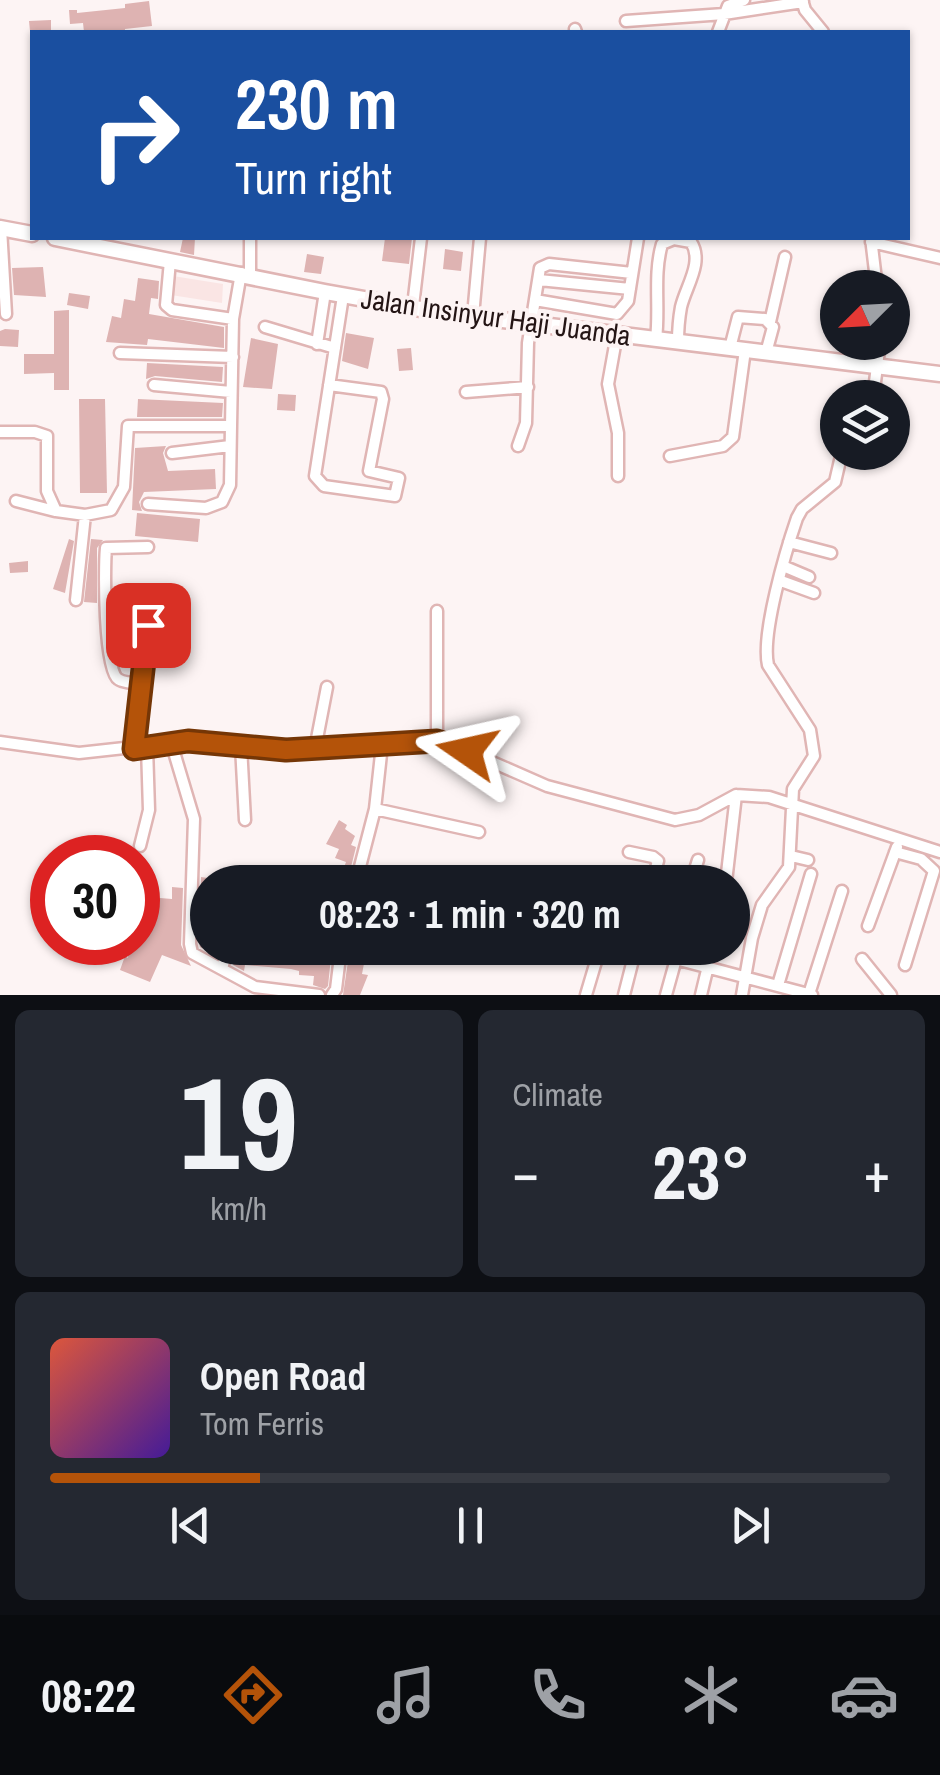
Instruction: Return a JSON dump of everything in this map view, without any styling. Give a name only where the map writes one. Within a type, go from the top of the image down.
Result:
[{"type":"main road","points":[[1,228],[30,234]]},
{"type":"main road","name":"Jalan Insinyur Haji Juanda","points":[[83,240],[110,242],[170,261],[343,296],[530,325],[940,374]]},
{"type":"street","points":[[719,30],[730,3],[744,0]]},
{"type":"street","points":[[626,21],[724,14],[802,1],[822,30]]},
{"type":"street","points":[[657,18],[658,30]]},
{"type":"street","points":[[1,228],[6,314]]},
{"type":"street","points":[[148,504],[206,508],[222,502],[230,485],[233,319],[250,240]]},
{"type":"street","points":[[414,306],[420,240]]},
{"type":"street","points":[[473,316],[480,240]]},
{"type":"street","points":[[534,300],[617,314],[626,305],[638,240]]},
{"type":"street","points":[[656,340],[662,244],[672,240]]},
{"type":"street","points":[[678,342],[682,306],[696,261],[696,249],[691,242],[680,240]]},
{"type":"street","points":[[875,270],[871,240],[940,258]]},
{"type":"street","points":[[766,353],[785,258]]},
{"type":"street","points":[[170,261],[166,305],[172,310],[233,319]]},
{"type":"street","points":[[518,446],[526,423],[530,325],[540,268],[548,264],[632,273]]},
{"type":"street","points":[[539,280],[630,289]]},
{"type":"street","points":[[317,344],[325,292]]},
{"type":"street","points":[[343,296],[315,476],[324,486],[392,497],[398,494],[399,478],[369,471]]},
{"type":"street","points":[[660,301],[682,306]]},
{"type":"street","points":[[670,456],[728,443],[733,437],[738,317],[765,318],[770,322]]},
{"type":"street","points":[[264,327],[334,348]]},
{"type":"street","points":[[617,334],[608,384],[618,433],[618,476]]},
{"type":"street","points":[[120,352],[233,357]]},
{"type":"street","points":[[875,380],[878,360]]},
{"type":"street","points":[[154,385],[231,392]]},
{"type":"street","points":[[329,386],[378,390],[382,395],[363,492]]},
{"type":"street","points":[[466,392],[528,387]]},
{"type":"street","points":[[16,500],[56,511],[102,514],[119,501],[124,487],[128,426],[232,426]]},
{"type":"street","points":[[0,432],[35,432],[46,436],[47,492],[56,511]]},
{"type":"street","points":[[172,453],[230,446]]},
{"type":"street","points":[[742,995],[761,908],[785,875],[790,856],[793,789],[814,753],[810,730],[767,661],[771,620],[789,542],[802,508],[838,478],[839,470]]},
{"type":"street","points":[[76,600],[85,515]]},
{"type":"street","points":[[789,542],[831,553]]},
{"type":"street","points":[[141,683],[120,681],[114,674],[102,608],[106,548],[148,547]]},
{"type":"street","points":[[783,566],[809,576]]},
{"type":"street","points":[[780,581],[814,594]]},
{"type":"street","points":[[437,611],[437,741]]},
{"type":"street","points":[[134,749],[148,625]]},
{"type":"street","points":[[315,750],[328,687]]},
{"type":"street","points":[[0,742],[79,753],[171,742],[315,750],[437,741],[547,786],[675,820],[699,815],[736,794],[791,802],[940,852]]},
{"type":"street","points":[[171,742],[194,819],[190,949],[196,957],[222,968],[252,991],[320,995]]},
{"type":"street","points":[[360,865],[375,809],[382,745]]},
{"type":"street","points":[[241,746],[245,820]]},
{"type":"street","points":[[143,835],[149,810],[147,747]]},
{"type":"street","points":[[728,865],[736,794]]},
{"type":"street","points":[[375,809],[479,832]]},
{"type":"street","points":[[868,926],[902,839]]},
{"type":"street","points":[[629,852],[654,857],[657,865]]},
{"type":"street","points":[[895,852],[921,860],[934,871],[905,966]]},
{"type":"street","points":[[790,856],[808,860]]},
{"type":"street","points":[[696,865],[698,860]]},
{"type":"street","points":[[782,989],[810,874]]},
{"type":"street","points":[[701,995],[705,965],[810,994],[842,891]]},
{"type":"street","points":[[862,959],[887,993]]},
{"type":"street","points":[[332,995],[340,965]]},
{"type":"street","points":[[586,995],[595,965]]},
{"type":"street","points":[[624,995],[631,965]]},
{"type":"street","points":[[666,995],[670,965]]},
{"type":"shaded area","points":[[173,276],[223,284],[222,303],[171,295]]},
{"type":"building","points":[[149,1],[152,26],[84,30],[83,23],[70,24],[69,10],[77,13],[125,8],[125,4]]},
{"type":"building","points":[[51,20],[51,30],[30,31],[29,21]]},
{"type":"building","points":[[183,240],[195,240],[194,255],[180,252]]},
{"type":"building","points":[[385,240],[412,240],[409,264],[382,261]]},
{"type":"building","points":[[445,249],[463,252],[461,271],[443,269]]},
{"type":"building","points":[[307,254],[324,257],[321,274],[304,272]]},
{"type":"building","points":[[43,267],[46,297],[14,295],[12,268]]},
{"type":"building","points":[[138,278],[159,281],[158,299],[151,298],[149,314],[224,327],[224,348],[148,339],[147,345],[106,342],[112,316],[121,318],[124,299],[135,301]]},
{"type":"building","points":[[69,293],[90,296],[88,309],[67,305]]},
{"type":"building","points":[[69,310],[69,390],[54,390],[54,373],[24,374],[24,354],[54,354],[54,311]]},
{"type":"building","points":[[19,330],[18,347],[0,346],[0,331]]},
{"type":"building","points":[[346,333],[374,338],[368,369],[342,361]]},
{"type":"building","points":[[251,338],[278,344],[272,389],[243,387]]},
{"type":"building","points":[[411,348],[413,370],[399,371],[397,349]]},
{"type":"building","points":[[147,363],[223,367],[222,382],[155,376],[146,379]]},
{"type":"building","points":[[278,394],[296,395],[295,411],[277,410]]},
{"type":"building","points":[[79,399],[105,399],[107,493],[80,493]]},
{"type":"building","points":[[138,399],[223,403],[222,417],[137,417]]},
{"type":"building","points":[[166,446],[163,453],[168,471],[215,469],[216,489],[144,492],[139,502],[142,511],[132,510],[135,448]]},
{"type":"building","points":[[137,513],[200,519],[198,542],[135,536]]},
{"type":"building","points":[[69,539],[74,541],[65,593],[53,589]]},
{"type":"building","points":[[91,539],[103,540],[97,548],[97,603],[84,602]]},
{"type":"building","points":[[28,561],[28,572],[10,573],[9,563]]},
{"type":"building","points":[[339,820],[347,825],[345,829],[355,836],[352,865],[335,858],[339,849],[326,844]]},
{"type":"building","points":[[172,887],[183,888],[181,945],[191,966],[162,955],[160,960],[160,898],[172,899]]},
{"type":"building","points":[[122,965],[158,965],[150,982],[120,970]]},
{"type":"building","points":[[245,965],[330,965],[328,986],[325,989],[313,985],[314,976],[299,975],[299,971]]},
{"type":"building","points":[[347,965],[364,965],[362,974],[368,975],[360,995],[343,995]]},
{"type":"route","points":[[148,625],[134,749],[188,741],[315,750],[437,741],[467,751]]}]
